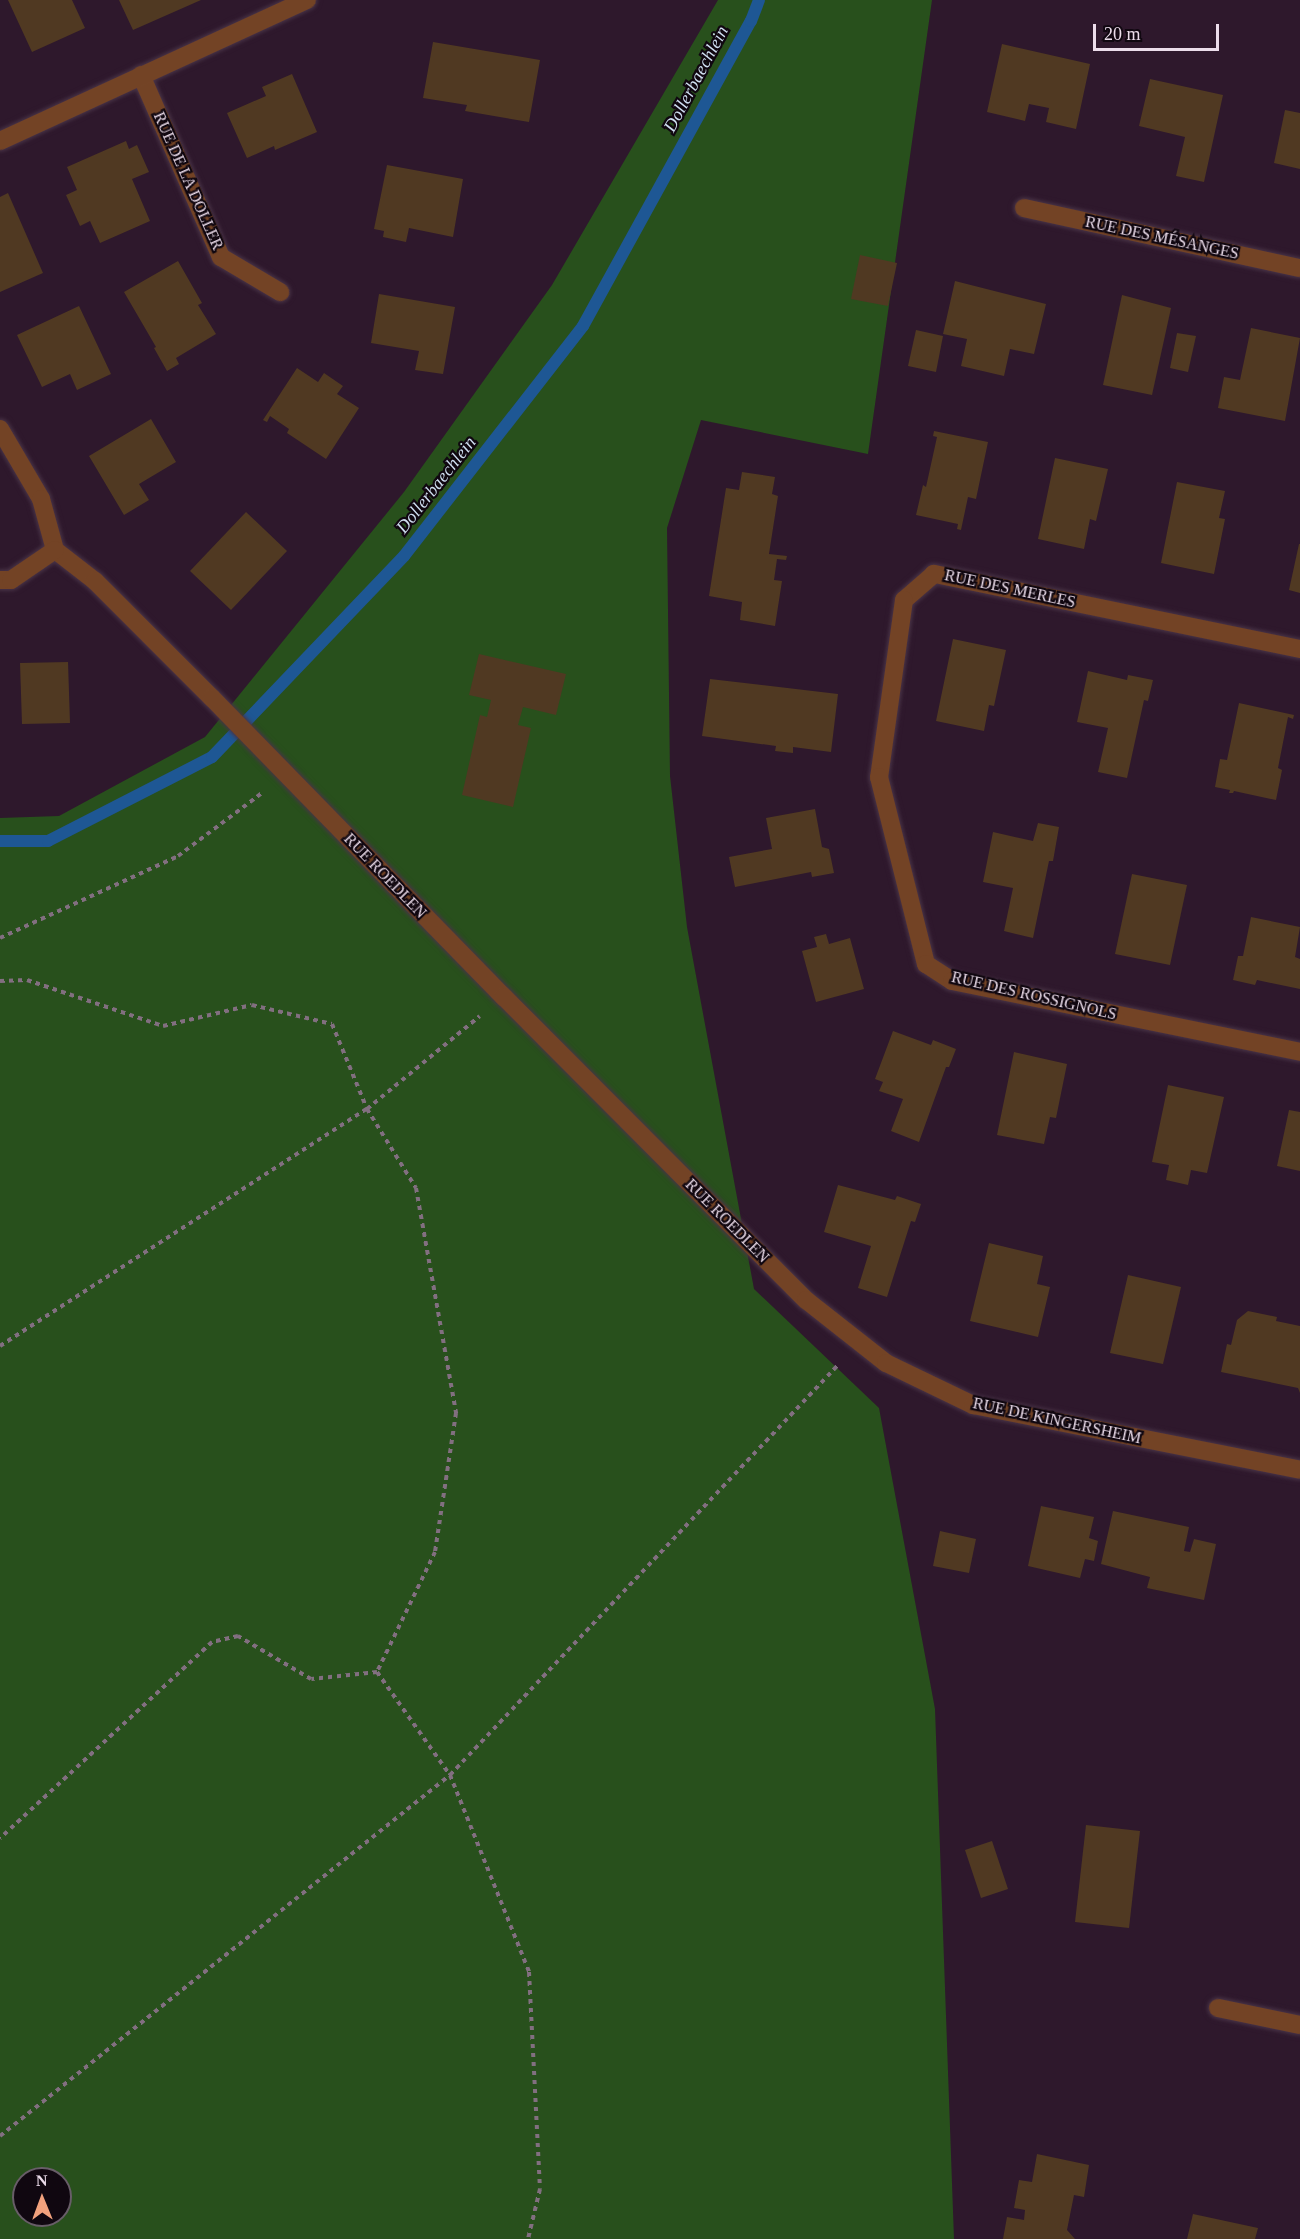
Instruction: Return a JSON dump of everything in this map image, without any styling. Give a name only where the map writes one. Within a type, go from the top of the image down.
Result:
[{"type":"street","points":[[0,141],[306,0]]},
{"type":"street","name":"RUE DE LA DOLLER","points":[[141,75],[220,257],[280,292]]},
{"type":"street","name":"RUE DES MÉSANGES","points":[[1024,208],[1300,268]]},
{"type":"street","points":[[0,429],[41,499],[55,550],[11,580],[0,580]]},
{"type":"street","name":"RUE ROEDLEN","points":[[55,550],[95,581],[806,1300]]},
{"type":"street","name":"RUE DES MERLES","points":[[879,777],[904,600],[933,574],[1300,649]]},
{"type":"street","name":"RUE DES ROSSIGNOLS","points":[[879,777],[926,964],[952,981],[1300,1052]]},
{"type":"street","name":"RUE DE KINGERSHEIM","points":[[806,1300],[886,1363],[973,1405],[1300,1470]]},
{"type":"street","points":[[1218,2008],[1300,2025]]},
{"type":"path","points":[[0,938],[178,856],[286,774]]},
{"type":"path","points":[[0,981],[27,980],[163,1026],[252,1005],[332,1024],[367,1109],[416,1188],[456,1413],[435,1552],[377,1672]]},
{"type":"path","points":[[0,1346],[367,1109],[504,997]]},
{"type":"path","points":[[0,2136],[450,1774],[860,1342]]},
{"type":"path","points":[[0,1838],[212,1642],[238,1636],[311,1679],[377,1672]]},
{"type":"path","points":[[377,1672],[450,1774],[529,1972],[540,2189],[528,2239]]},
{"type":"green space","points":[[718,0],[932,0],[868,454],[701,420],[667,528],[670,776],[687,927],[754,1289],[879,1408],[935,1709],[954,2239],[0,2239],[0,818],[59,816],[205,737],[404,492],[552,285]]},
{"type":"building","points":[[8,0],[72,0],[85,28],[32,52]]},
{"type":"building","points":[[119,0],[201,0],[133,30]]},
{"type":"building","points":[[433,42],[540,60],[529,122],[465,111],[467,105],[423,98]]},
{"type":"building","points":[[1002,44],[1090,64],[1076,129],[1046,122],[1049,108],[1029,104],[1025,121],[987,112]]},
{"type":"building","points":[[292,74],[317,132],[275,150],[274,146],[247,158],[227,113],[266,96],[262,87]]},
{"type":"building","points":[[1150,79],[1223,95],[1204,182],[1176,176],[1185,137],[1139,126]]},
{"type":"building","points":[[1285,110],[1300,113],[1300,169],[1274,163]]},
{"type":"building","points":[[126,141],[129,149],[137,145],[149,172],[132,179],[150,221],[100,243],[90,221],[80,226],[66,195],[77,190],[67,167]]},
{"type":"building","points":[[387,165],[463,179],[453,237],[409,228],[406,242],[383,237],[384,231],[374,229]]},
{"type":"building","points":[[8,193],[43,273],[0,292],[0,197]]},
{"type":"building","points":[[860,255],[897,263],[888,306],[851,299]]},
{"type":"building","points":[[178,261],[202,303],[198,305],[216,334],[176,358],[179,364],[167,371],[154,348],[156,347],[124,292]]},
{"type":"building","points":[[955,281],[1046,304],[1034,354],[1010,349],[1004,376],[961,366],[967,339],[943,334]]},
{"type":"building","points":[[379,294],[455,307],[443,374],[415,370],[419,351],[371,343]]},
{"type":"building","points":[[1122,295],[1171,308],[1152,395],[1103,385]]},
{"type":"building","points":[[79,306],[111,374],[77,390],[70,374],[42,387],[17,335]]},
{"type":"building","points":[[1251,328],[1300,338],[1285,421],[1218,408],[1224,377],[1240,380]]},
{"type":"building","points":[[916,330],[943,336],[936,372],[908,366]]},
{"type":"building","points":[[1177,333],[1196,336],[1188,372],[1170,368]]},
{"type":"building","points":[[297,368],[318,382],[324,373],[343,386],[337,394],[359,408],[326,459],[287,433],[289,429],[270,416],[267,422],[263,420]]},
{"type":"building","points":[[151,419],[176,462],[139,484],[149,500],[124,515],[89,456]]},
{"type":"building","points":[[934,431],[988,442],[976,499],[968,497],[961,530],[957,529],[958,524],[916,515],[923,485],[926,487],[937,437],[933,436]]},
{"type":"building","points":[[1055,458],[1108,469],[1096,521],[1090,519],[1084,549],[1038,539]]},
{"type":"building","points":[[742,472],[775,477],[772,494],[778,496],[769,554],[787,556],[786,560],[777,559],[774,580],[782,581],[775,626],[740,620],[742,602],[709,596],[726,488],[739,490]]},
{"type":"building","points":[[1177,482],[1225,491],[1219,518],[1225,519],[1214,574],[1161,563]]},
{"type":"building","points":[[246,512],[287,551],[231,610],[190,571]]},
{"type":"building","points":[[1300,544],[1300,593],[1289,590]]},
{"type":"building","points":[[953,639],[1006,650],[994,706],[989,705],[984,731],[936,721]]},
{"type":"building","points":[[479,654],[566,674],[556,715],[523,707],[518,725],[531,728],[513,807],[462,795],[480,715],[487,717],[491,700],[469,695]]},
{"type":"building","points":[[68,662],[70,723],[22,724],[20,663]]},
{"type":"building","points":[[1088,671],[1127,680],[1128,675],[1153,680],[1148,701],[1144,700],[1127,778],[1098,772],[1108,728],[1077,722]]},
{"type":"building","points":[[710,679],[838,694],[831,752],[793,747],[793,753],[775,751],[776,746],[702,736]]},
{"type":"building","points":[[1239,703],[1294,715],[1293,719],[1288,717],[1278,768],[1282,770],[1276,800],[1234,791],[1229,793],[1230,790],[1215,787],[1220,759],[1227,760]]},
{"type":"building","points":[[815,809],[822,847],[829,849],[834,873],[812,877],[811,872],[735,887],[729,857],[772,849],[766,818]]},
{"type":"building","points":[[1038,823],[1059,827],[1053,861],[1049,861],[1033,938],[1004,931],[1013,888],[983,882],[993,832],[1033,841]]},
{"type":"building","points":[[1132,874],[1187,885],[1170,965],[1115,954]]},
{"type":"building","points":[[1251,917],[1300,927],[1295,957],[1300,959],[1300,989],[1257,980],[1255,985],[1233,980],[1238,956],[1243,956]]},
{"type":"building","points":[[826,934],[829,944],[850,938],[864,989],[816,1002],[802,951],[817,947],[814,937]]},
{"type":"building","points":[[893,1031],[931,1045],[933,1040],[956,1049],[949,1067],[946,1067],[919,1142],[891,1131],[903,1099],[879,1091],[883,1082],[875,1079]]},
{"type":"building","points":[[1014,1052],[1067,1064],[1056,1118],[1050,1117],[1044,1144],[997,1135]]},
{"type":"building","points":[[1168,1085],[1224,1097],[1207,1173],[1191,1170],[1188,1185],[1166,1180],[1169,1165],[1152,1162]]},
{"type":"building","points":[[1289,1110],[1300,1112],[1300,1171],[1277,1166]]},
{"type":"building","points":[[838,1185],[895,1200],[897,1196],[921,1204],[915,1222],[911,1221],[887,1297],[858,1288],[871,1246],[824,1232]]},
{"type":"building","points":[[989,1243],[1043,1256],[1037,1284],[1050,1287],[1038,1337],[970,1321]]},
{"type":"building","points":[[1128,1275],[1181,1287],[1163,1364],[1110,1353]]},
{"type":"building","points":[[1248,1311],[1277,1317],[1276,1321],[1300,1326],[1300,1393],[1298,1388],[1221,1372],[1227,1344],[1231,1345],[1237,1320]]},
{"type":"building","points":[[1041,1506],[1094,1517],[1089,1538],[1098,1541],[1094,1561],[1085,1559],[1080,1578],[1028,1566]]},
{"type":"building","points":[[1113,1511],[1189,1527],[1184,1551],[1190,1552],[1194,1539],[1216,1544],[1204,1600],[1147,1588],[1150,1577],[1101,1564]]},
{"type":"building","points":[[940,1531],[976,1539],[969,1573],[933,1566]]},
{"type":"building","points":[[1086,1825],[1140,1831],[1129,1928],[1075,1922]]},
{"type":"building","points":[[992,1841],[1008,1889],[981,1898],[965,1850]]},
{"type":"building","points":[[1037,2154],[1089,2165],[1084,2197],[1074,2195],[1067,2230],[1075,2239],[1003,2239],[1007,2217],[1024,2220],[1025,2210],[1014,2208],[1019,2180],[1032,2182]]},
{"type":"building","points":[[1193,2214],[1258,2228],[1255,2239],[1187,2239]]},
{"type":"waterway","name":"Dollerbaechlein","points":[[0,841],[48,841],[212,757],[404,556],[583,326],[751,21],[759,0]]}]
